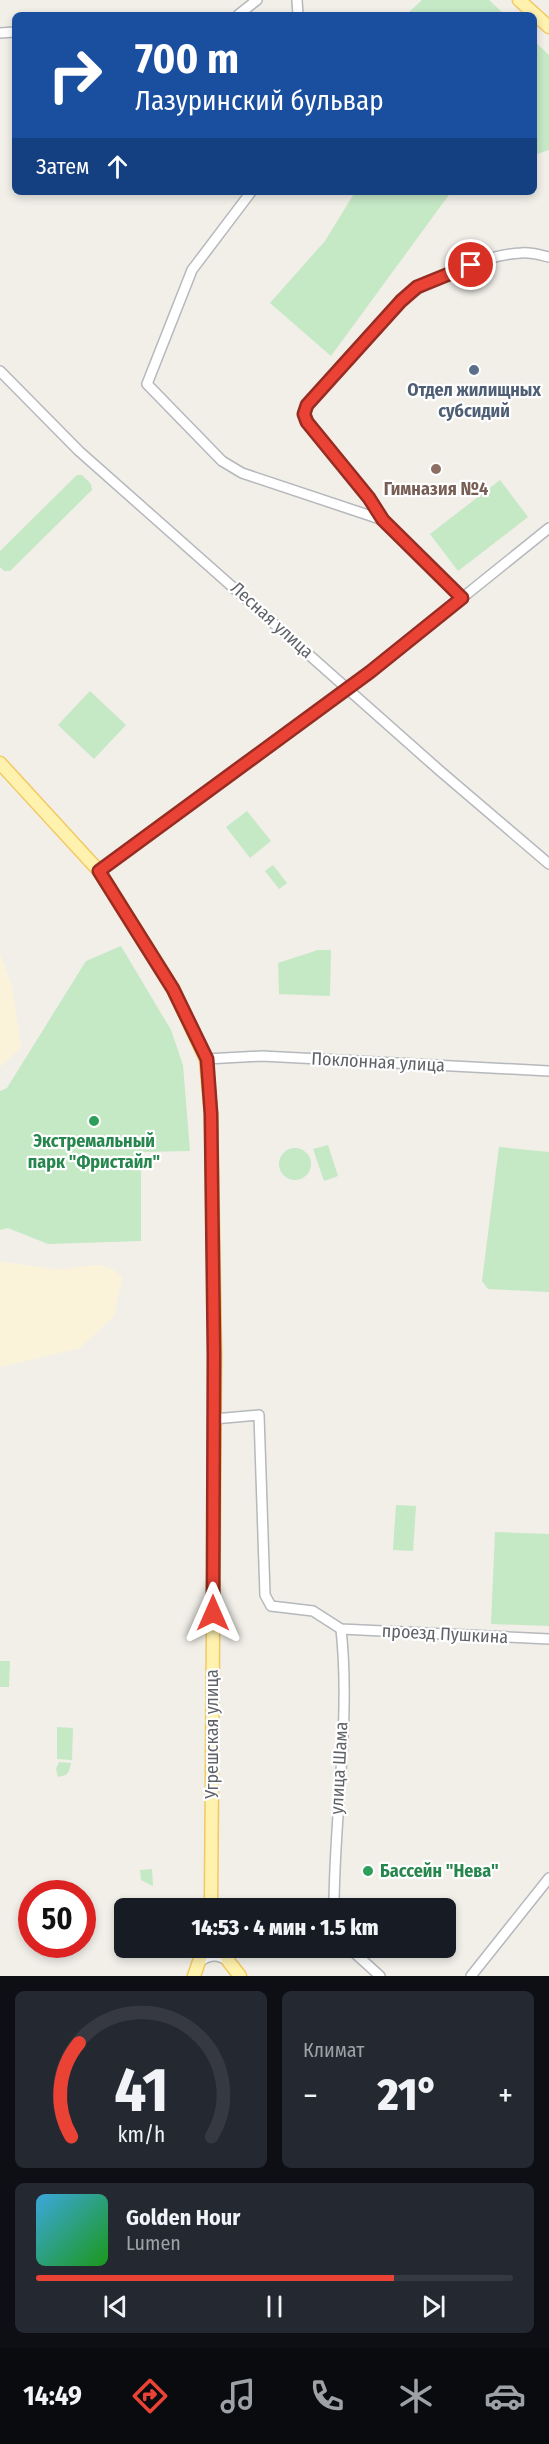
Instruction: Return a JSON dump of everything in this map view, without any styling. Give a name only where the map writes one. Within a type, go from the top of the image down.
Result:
[{"type":"main road","points":[[519,0],[532,12]]},
{"type":"main road","points":[[537,16],[549,27]]},
{"type":"main road","name":"Угрешская улица","points":[[0,763],[99,871],[173,989],[207,1059],[211,1114],[214,1419],[211,1898]]},
{"type":"main road","points":[[194,1976],[200,1958]]},
{"type":"street","points":[[242,12],[256,0]]},
{"type":"street","points":[[249,195],[192,270],[147,384],[222,461],[242,473],[383,520]]},
{"type":"street","points":[[462,598],[383,520],[369,498],[307,422],[304,414],[307,405],[401,301],[417,287],[457,270],[519,253],[549,257]]},
{"type":"street","name":"Лесная улица","points":[[0,370],[79,451],[549,864]]},
{"type":"street","points":[[99,871],[348,688],[549,528]]},
{"type":"street","name":"Поклонная улица","points":[[207,1059],[262,1056],[549,1071]]},
{"type":"street","points":[[214,1419],[260,1415],[265,1595],[271,1606],[313,1611],[341,1629]]},
{"type":"street","name":"проезд Пушкина","points":[[341,1629],[549,1639]]},
{"type":"street","name":"улица Шама","points":[[334,1898],[345,1671],[341,1629]]},
{"type":"street","points":[[471,1976],[549,1878]]},
{"type":"street","points":[[199,1962],[205,1958],[218,1956],[234,1970]]},
{"type":"street","points":[[360,1958],[380,1976]]},
{"type":"green space","points":[[422,0],[489,0],[502,12],[409,12]]},
{"type":"green space","points":[[537,44],[549,55],[549,150],[537,154]]},
{"type":"green space","points":[[353,195],[449,195],[331,356],[270,303],[325,241]]},
{"type":"green space","points":[[77,475],[82,475],[91,484],[92,490],[10,571],[4,571],[0,567],[0,551]]},
{"type":"green space","points":[[500,480],[528,517],[458,571],[430,534]]},
{"type":"green space","points":[[90,691],[126,725],[94,759],[58,725]]},
{"type":"green space","points":[[247,811],[271,841],[250,858],[226,827]]},
{"type":"green space","points":[[273,865],[287,883],[279,889],[265,871]]},
{"type":"green space","name":"Экстремальный парк \"Фристайл\"","points":[[121,946],[171,1030],[183,1065],[190,1151],[141,1152],[141,1241],[48,1244],[8,1228],[0,1230],[0,1091],[7,1088],[86,961]]},
{"type":"green space","points":[[318,950],[331,950],[330,996],[279,994],[278,963]]},
{"type":"green space","points":[[328,1145],[338,1176],[324,1181],[313,1149]]},
{"type":"green space","points":[[499,1147],[549,1152],[549,1292],[488,1289],[482,1281]]},
{"type":"green space","points":[[295,1148],[306,1153],[311,1164],[306,1175],[295,1180],[284,1175],[279,1164],[284,1153]]},
{"type":"green space","points":[[396,1505],[416,1506],[413,1551],[393,1550]]},
{"type":"green space","points":[[495,1532],[549,1534],[549,1626],[491,1624]]},
{"type":"green space","points":[[0,1661],[10,1661],[9,1687],[0,1687]]},
{"type":"green space","points":[[57,1727],[73,1728],[72,1760],[57,1759]]},
{"type":"green space","points":[[59,1762],[71,1763],[66,1775],[58,1777],[56,1769]]},
{"type":"green space","points":[[152,1869],[153,1886],[141,1880],[140,1870]]},
{"type":"sand","points":[[0,953],[13,990],[21,1048],[0,1067]]},
{"type":"sand","points":[[0,1262],[54,1269],[94,1265],[109,1268],[122,1278],[114,1316],[80,1348],[0,1367]]},
{"type":"place","name":"Отдел жилищных субсидий","points":[[474,370]]},
{"type":"place","name":"Гимназия №4","points":[[436,469]]},
{"type":"place","name":"Экстремальный парк \"Фристайл\"","points":[[94,1121]]},
{"type":"place","name":"Бассейн \"Нева\"","points":[[368,1871]]},
{"type":"route","points":[[213,1613],[214,1355],[211,1114],[207,1059],[173,989],[99,871],[370,672],[462,598],[383,520],[369,498],[307,422],[304,414],[307,405],[401,301],[417,287],[471,265]]}]
